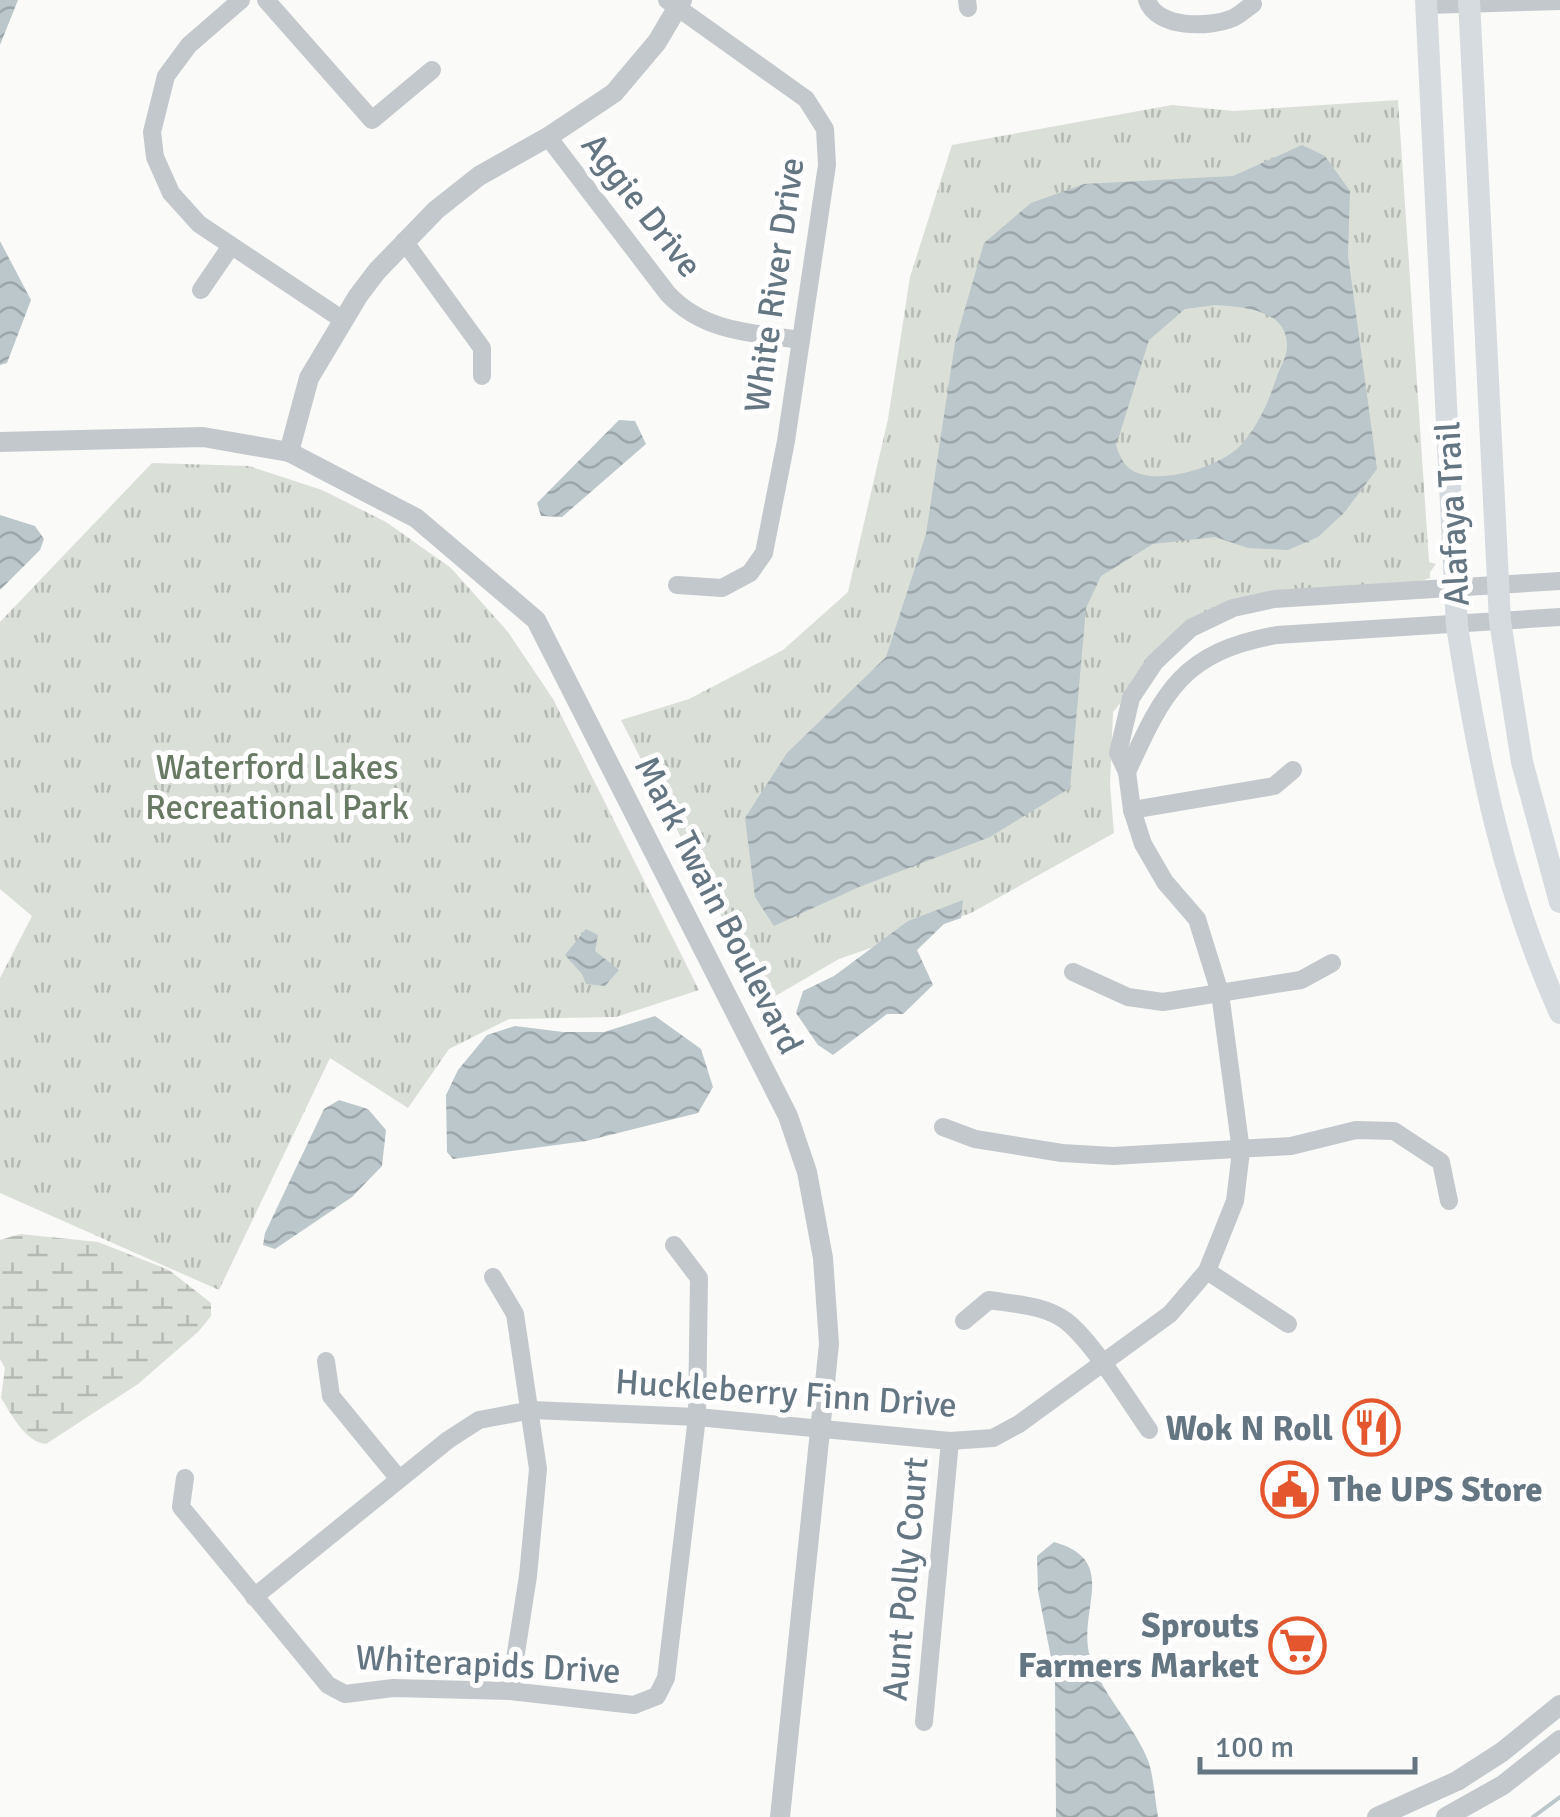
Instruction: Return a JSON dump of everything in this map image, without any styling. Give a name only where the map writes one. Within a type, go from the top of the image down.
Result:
[{"type":"main road","name":"Alafaya Trail","points":[[1427,2],[1457,626],[1494,830],[1526,933],[1560,1012]]},
{"type":"main road","name":"Alafaya Trail","points":[[1470,2],[1500,621],[1528,790],[1560,902]]},
{"type":"street","points":[[240,0],[174,62],[158,98],[152,132],[156,157],[171,193],[199,224],[343,320]]},
{"type":"street","points":[[266,0],[372,120],[432,70]]},
{"type":"street","points":[[1147,0],[1164,20],[1180,22],[1232,18],[1253,4]]},
{"type":"street","points":[[1427,2],[1560,0]]},
{"type":"street","points":[[289,452],[309,378],[358,296],[404,241],[479,176],[548,137],[614,92],[656,42],[676,3]]},
{"type":"street","name":"White River Drive","points":[[676,3],[806,100],[825,129],[827,164],[786,441],[764,553],[750,573],[722,588],[677,585]]},
{"type":"street","name":"Aggie Drive","points":[[548,137],[687,314],[732,330],[801,340]]},
{"type":"street","points":[[404,241],[482,348],[482,376]]},
{"type":"street","points":[[200,290],[232,246]]},
{"type":"street","name":"Mark Twain Boulevard","points":[[0,442],[203,437],[289,452],[416,518],[536,620],[663,863],[788,1116],[807,1172],[823,1258],[829,1344],[780,1817]]},
{"type":"street","name":"Huckleberry Finn Drive","points":[[254,1597],[399,1479],[479,1420],[532,1410],[697,1417],[950,1441],[993,1438],[1019,1424],[1170,1314],[1207,1271],[1235,1201],[1241,1150],[1220,992],[1197,919],[1165,882],[1144,844],[1132,810],[1127,772],[1118,753],[1131,698],[1156,662],[1191,628],[1233,608],[1274,599],[1560,581]]},
{"type":"street","points":[[1127,772],[1158,704],[1190,670],[1240,642],[1276,635],[1560,617]]},
{"type":"street","points":[[1132,810],[1274,786],[1293,770]]},
{"type":"street","points":[[1073,972],[1128,998],[1163,1002],[1301,980],[1332,963]]},
{"type":"street","points":[[944,1127],[976,1139],[1113,1156],[1291,1146],[1356,1130],[1394,1130],[1441,1162],[1449,1201]]},
{"type":"street","points":[[674,1245],[699,1278],[697,1417]]},
{"type":"street","points":[[1207,1271],[1288,1324]]},
{"type":"street","points":[[493,1278],[515,1314],[538,1470],[528,1576],[510,1691]]},
{"type":"street","points":[[964,1321],[990,1300],[1039,1308],[1066,1321],[1149,1430]]},
{"type":"street","points":[[326,1361],[331,1396],[399,1479]]},
{"type":"street","name":"Whiterapids Drive","points":[[184,1478],[181,1507],[328,1685],[346,1694],[392,1688],[510,1691],[634,1705],[657,1696],[666,1678],[697,1417]]},
{"type":"street","name":"Aunt Polly Court","points":[[924,1722],[950,1441]]},
{"type":"street","points":[[1377,1817],[1457,1781],[1502,1752],[1560,1705]]},
{"type":"street","points":[[1446,1817],[1503,1786],[1560,1740]]},
{"type":"green space","points":[[1398,100],[1429,562],[1436,564],[1430,578],[1407,586],[1255,594],[1185,623],[1113,712],[1110,785],[1114,833],[971,913],[839,959],[765,1002],[621,720],[689,699],[783,650],[848,592],[888,419],[910,277],[952,145],[1172,105],[1234,111]]},
{"type":"green space","name":"Waterford Lakes Recreational Park","points":[[152,463],[249,466],[322,490],[386,522],[451,568],[508,632],[553,699],[699,990],[616,1017],[509,1019],[449,1049],[408,1108],[330,1058],[219,1290],[0,1193],[0,978],[32,916],[0,889],[0,622]]},
{"type":"green space","points":[[20,1234],[98,1242],[169,1270],[211,1303],[211,1316],[199,1331],[138,1384],[46,1444],[25,1433],[1,1398],[5,1368],[0,1359],[0,1240]]},
{"type":"water","points":[[0,0],[18,0],[0,45]]},
{"type":"water","points":[[1302,145],[1325,156],[1350,191],[1348,255],[1377,469],[1344,513],[1318,537],[1288,550],[1248,548],[1215,537],[1153,544],[1101,576],[1086,608],[1070,788],[990,837],[859,887],[774,926],[755,897],[745,818],[787,753],[886,657],[926,534],[955,343],[984,243],[1031,203],[1084,184],[1233,176]],"holes":[[[1215,305],[1262,312],[1280,325],[1285,334],[1286,354],[1267,404],[1241,445],[1220,460],[1174,475],[1133,471],[1116,446],[1149,340],[1185,309]]]},
{"type":"water","points":[[0,241],[31,300],[7,363],[0,365]]},
{"type":"water","points":[[619,420],[635,421],[646,444],[562,517],[541,516],[537,503]]},
{"type":"water","points":[[0,515],[35,526],[44,539],[40,550],[0,590]]},
{"type":"water","points":[[963,900],[961,918],[944,924],[917,950],[933,985],[903,1014],[887,1014],[833,1055],[818,1045],[796,1013],[803,991],[834,976],[908,921]]},
{"type":"water","points":[[586,929],[598,935],[595,951],[619,970],[605,986],[586,984],[565,955]]},
{"type":"water","points":[[655,1016],[701,1049],[713,1087],[698,1113],[586,1141],[453,1159],[447,1152],[446,1095],[458,1070],[487,1035],[515,1026],[604,1032]]},
{"type":"water","points":[[339,1100],[368,1109],[386,1130],[382,1166],[352,1197],[275,1249],[263,1245],[265,1233],[324,1109]]},
{"type":"water","points":[[1054,1542],[1074,1550],[1091,1573],[1089,1653],[1100,1680],[1149,1763],[1158,1817],[1056,1817],[1055,1678],[1038,1591],[1037,1556]]},
{"type":"waterway","points":[[1533,1817],[1560,1797]]},
{"type":"place","name":"Wok N Roll","points":[[1372,1428]]},
{"type":"place","name":"The UPS Store","points":[[1289,1489]]},
{"type":"place","name":"Sprouts Farmers Market","points":[[1298,1645]]}]
